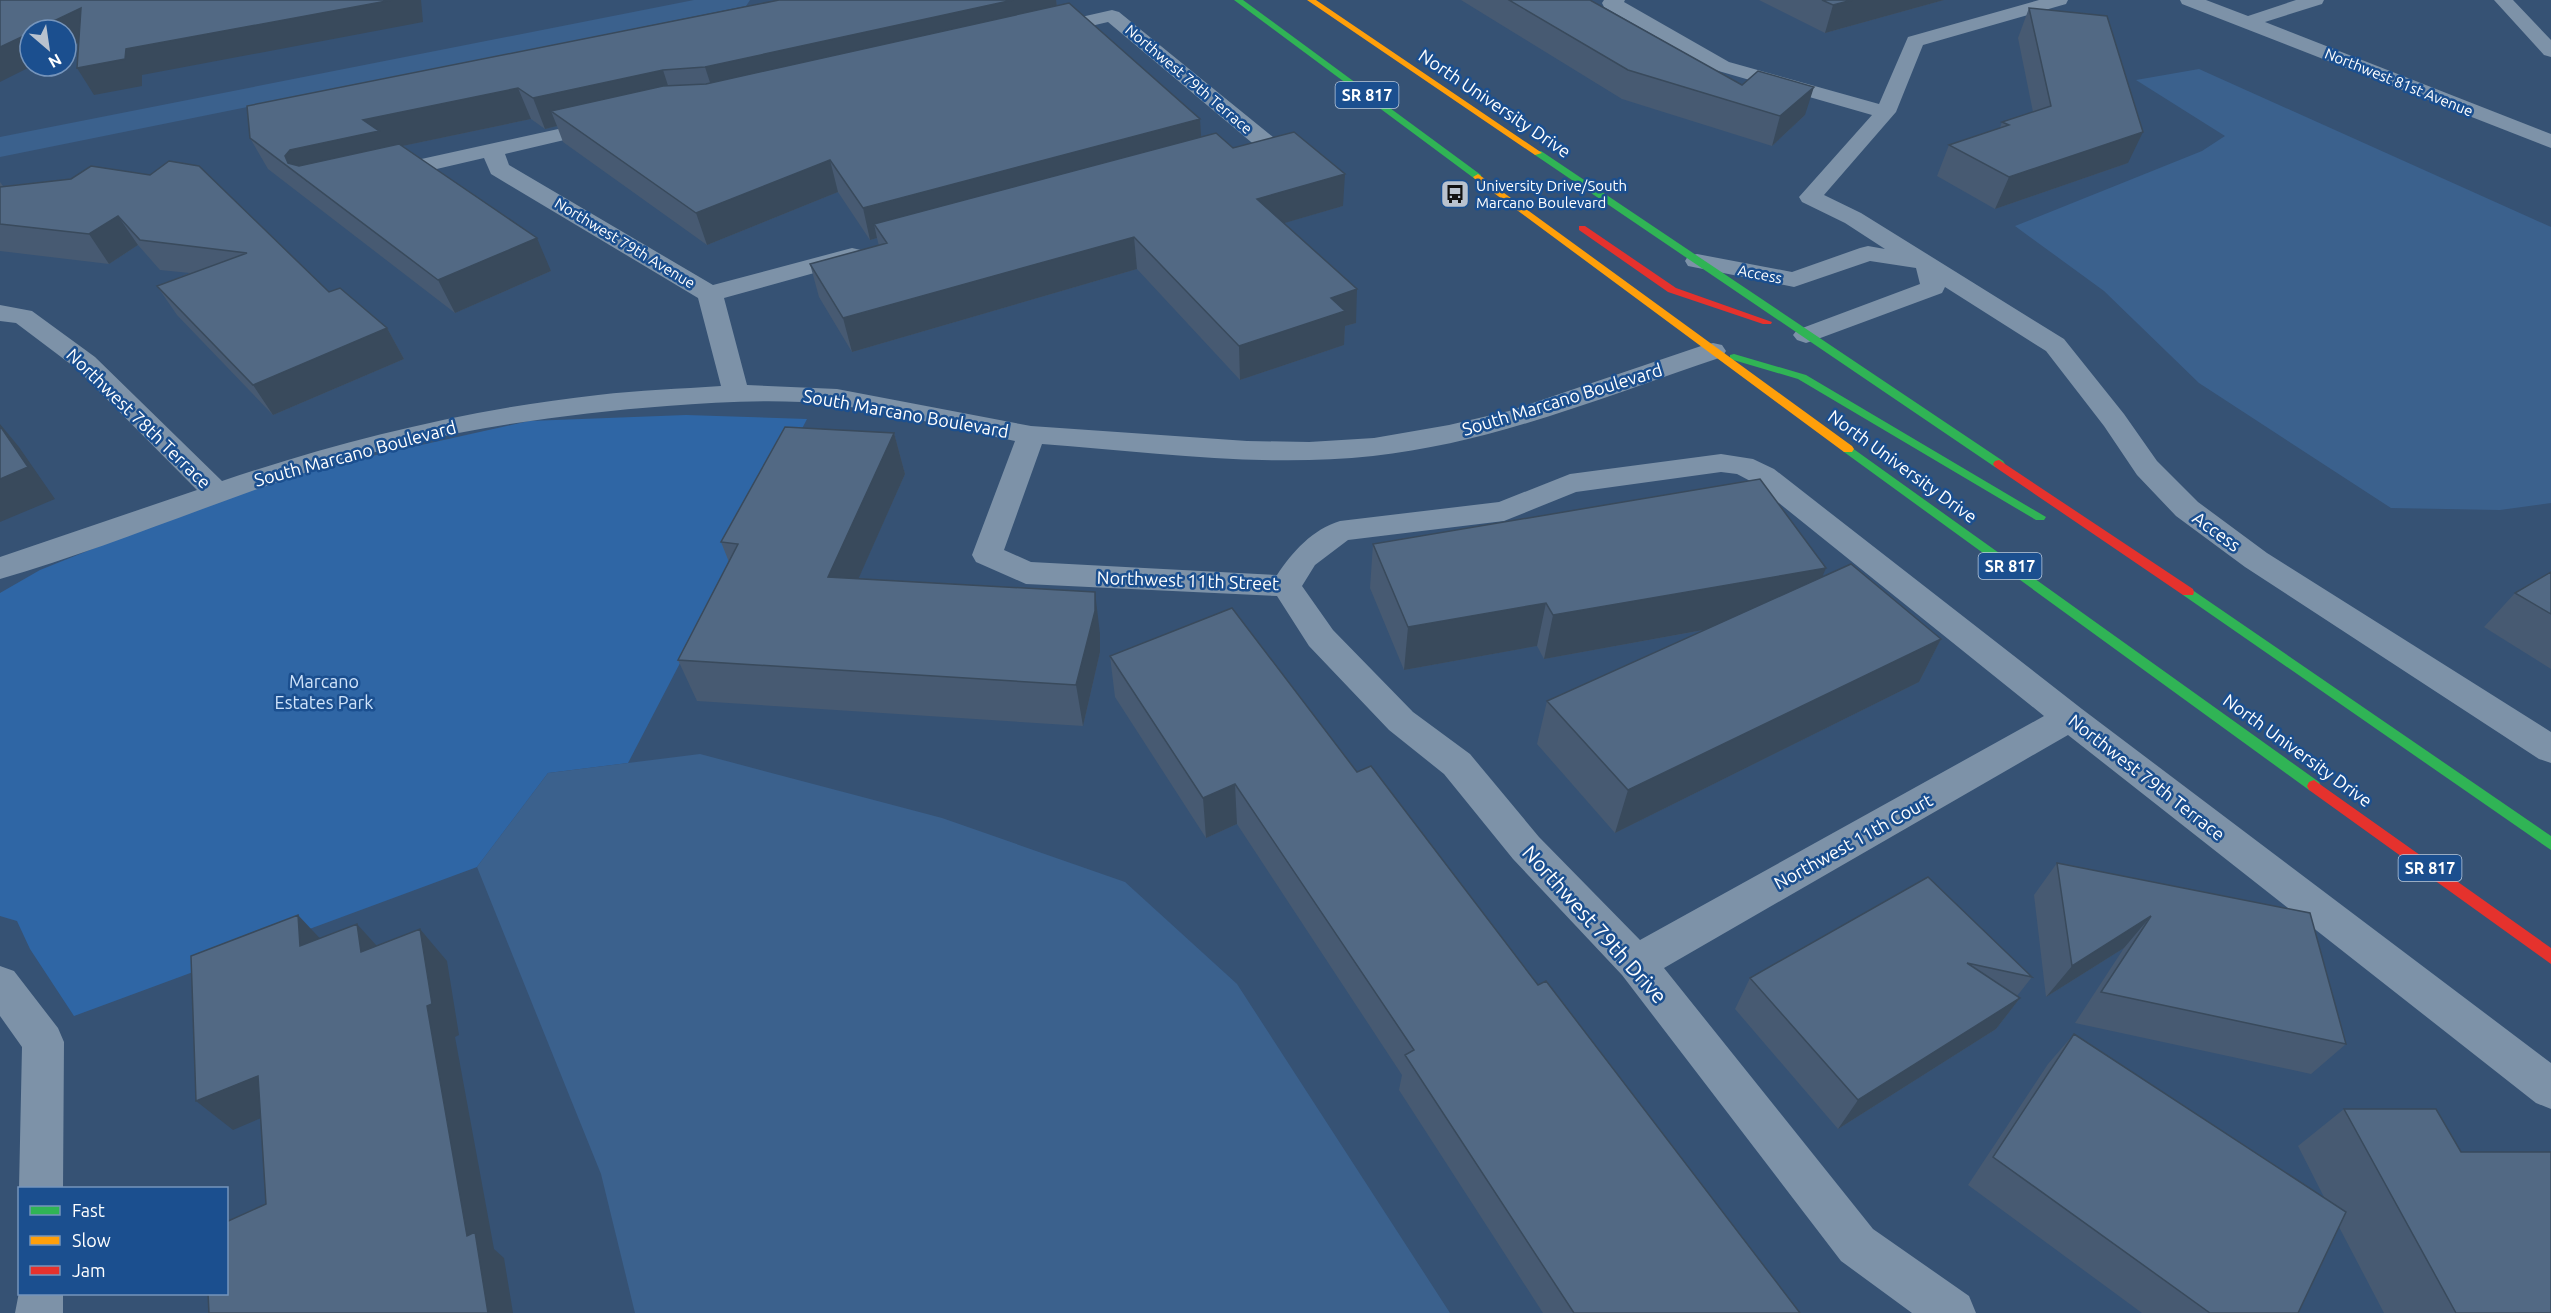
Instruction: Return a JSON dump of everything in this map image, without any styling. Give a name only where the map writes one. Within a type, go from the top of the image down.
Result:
[{"type":"main road","name":"North University Drive","points":[[1238,0],[1713,351],[2551,957]]},
{"type":"main road","name":"North University Drive","points":[[1311,0],[2206,604],[2551,844]]},
{"type":"main road","points":[[1378,104],[1405,108],[1438,130]]},
{"type":"main road","points":[[1568,218],[1672,290],[1806,335]]},
{"type":"main road","points":[[1713,351],[1803,376],[2049,523]]},
{"type":"main road","points":[[2132,571],[2206,604]]},
{"type":"street","points":[[1616,0],[1611,3],[1722,66],[1886,112],[1915,41],[2059,0]]},
{"type":"street","name":"Northwest 81st Avenue","points":[[2189,0],[2551,142]]},
{"type":"street","points":[[2247,22],[2315,0]]},
{"type":"street","points":[[2503,0],[2551,51]]},
{"type":"street","name":"Northwest 79th Terrace","points":[[1019,37],[1112,16],[1265,142],[1242,148]]},
{"type":"street","name":"Access","points":[[1886,112],[1810,197],[1853,218],[2055,345],[2114,420],[2147,468],[2187,509],[2256,560],[2551,749]]},
{"type":"street","points":[[360,179],[628,120]]},
{"type":"street","name":"Northwest 79th Avenue","points":[[493,151],[500,169],[710,294],[736,393]]},
{"type":"street","points":[[710,294],[872,250]]},
{"type":"street","name":"Access","points":[[1697,261],[1794,280],[1868,253],[1927,263]]},
{"type":"street","points":[[1806,335],[1933,288],[1927,263]]},
{"type":"street","name":"Northwest 78th Terrace","points":[[0,313],[23,316],[86,363],[216,492]]},
{"type":"street","name":"South Marcano Boulevard","points":[[0,568],[216,492],[362,447],[464,424],[597,404],[736,393],[837,397],[1031,435],[1247,450],[1309,451],[1374,447],[1449,434],[1518,417],[1713,351]]},
{"type":"street","name":"Northwest 11th Street","points":[[1031,435],[987,555],[1026,573],[1286,586],[1304,558],[1340,531],[1504,511],[1570,483],[1721,463],[1743,465]]},
{"type":"street","name":"Northwest 79th Terrace","points":[[1743,465],[1764,476],[2070,718],[2551,1089]]},
{"type":"street","name":"Northwest 79th Drive","points":[[1286,586],[1321,638],[1401,722],[1457,764],[1526,848],[1636,963],[1857,1245],[1952,1313]]},
{"type":"street","name":"Northwest 11th Court","points":[[1636,963],[2070,718]]},
{"type":"street","points":[[0,984],[43,1042],[41,1187]]},
{"type":"street","points":[[39,1313],[40,1295]]},
{"type":"green space","name":"Marcano Estates Park","points":[[686,415],[807,419],[628,763],[548,773],[477,867],[74,1016],[30,949],[17,921],[0,916],[0,593],[40,570],[264,480],[529,421]]},
{"type":"shaded area","points":[[2199,69],[2551,227],[2551,503],[2500,510],[2391,508],[2199,383],[2104,291],[2015,226],[2202,151],[2225,136],[2136,80]]},
{"type":"shaded area","points":[[700,754],[942,818],[1125,882],[1237,984],[1450,1313],[635,1313],[601,1174],[477,867],[548,773]]},
{"type":"building","points":[[0,0],[392,0],[126,49],[125,59],[78,68],[81,8],[60,18],[18,18],[18,39],[0,47]]},
{"type":"building","points":[[779,0],[1013,0],[705,67],[663,70],[533,98],[518,88],[363,120],[379,131],[290,150],[285,156],[288,163],[299,166],[399,144],[537,238],[438,280],[250,138],[247,106]]},
{"type":"building","points":[[1509,0],[1590,0],[1742,85],[1758,71],[1814,87],[1780,116],[1628,70]]},
{"type":"building","points":[[1822,0],[1852,0],[1833,5]]},
{"type":"building","points":[[1069,3],[1200,119],[863,208],[830,160],[696,213],[551,111],[663,86],[706,84]]},
{"type":"building","points":[[2029,8],[2107,16],[2143,132],[2009,177],[1949,145],[2009,125],[2002,122],[2051,106]]},
{"type":"building","points":[[1294,132],[1345,174],[1257,199],[1357,289],[1331,298],[1345,311],[1239,346],[1134,237],[843,318],[810,264],[887,243],[874,224],[1216,133],[1233,148]]},
{"type":"building","points":[[169,161],[199,166],[329,292],[340,288],[387,328],[253,385],[157,286],[247,253],[140,240],[118,216],[89,234],[0,224],[0,187],[71,179],[91,166],[150,175]]},
{"type":"building","points":[[0,426],[28,467],[0,479]]},
{"type":"building","points":[[785,427],[894,433],[828,577],[1095,592],[1095,611],[1076,685],[678,660],[738,544],[721,542]]},
{"type":"building","points":[[1760,479],[1826,568],[1553,615],[1546,603],[1408,627],[1373,544]]},
{"type":"building","points":[[1851,564],[1941,639],[1628,790],[1547,701]]},
{"type":"building","points":[[2551,572],[2551,614],[2515,593]]},
{"type":"building","points":[[1232,608],[1357,772],[1371,766],[1538,985],[1546,981],[1800,1313],[1574,1313],[1405,1055],[1414,1050],[1235,784],[1203,798],[1110,656]]},
{"type":"building","points":[[2057,863],[2310,913],[2346,1044],[2101,992],[2151,916],[2072,966]]},
{"type":"building","points":[[1928,877],[2032,977],[1967,963],[2020,998],[1858,1100],[1750,978]]},
{"type":"building","points":[[298,915],[300,946],[357,924],[361,952],[420,929],[432,1004],[427,1006],[467,1236],[475,1232],[488,1313],[209,1313],[208,1295],[228,1295],[228,1221],[266,1204],[258,1076],[196,1101],[191,956]]},
{"type":"building","points":[[2074,1034],[2346,1212],[2298,1313],[2210,1313],[1993,1157]]},
{"type":"building","points":[[2344,1109],[2436,1109],[2461,1152],[2551,1152],[2551,1313],[2456,1313]]},
{"type":"waterway","points":[[0,147],[736,0]]},
{"type":"traffic: fast","points":[[1238,0],[1478,177]]},
{"type":"traffic: fast","points":[[1538,153],[1999,464]]},
{"type":"traffic: fast","points":[[1734,357],[1802,377],[2040,517]]},
{"type":"traffic: fast","points":[[1848,449],[2314,786]]},
{"type":"traffic: fast","points":[[2188,592],[2551,844]]},
{"type":"traffic: slow","points":[[1311,0],[1538,153]]},
{"type":"traffic: slow","points":[[1478,177],[1848,449]]},
{"type":"traffic: jam","points":[[1582,228],[1672,290],[1767,322]]},
{"type":"traffic: jam","points":[[1999,464],[2188,592]]},
{"type":"traffic: jam","points":[[2314,786],[2551,957]]},
{"type":"place","name":"University Drive/South Marcano Boulevard","points":[[1455,194]]}]
